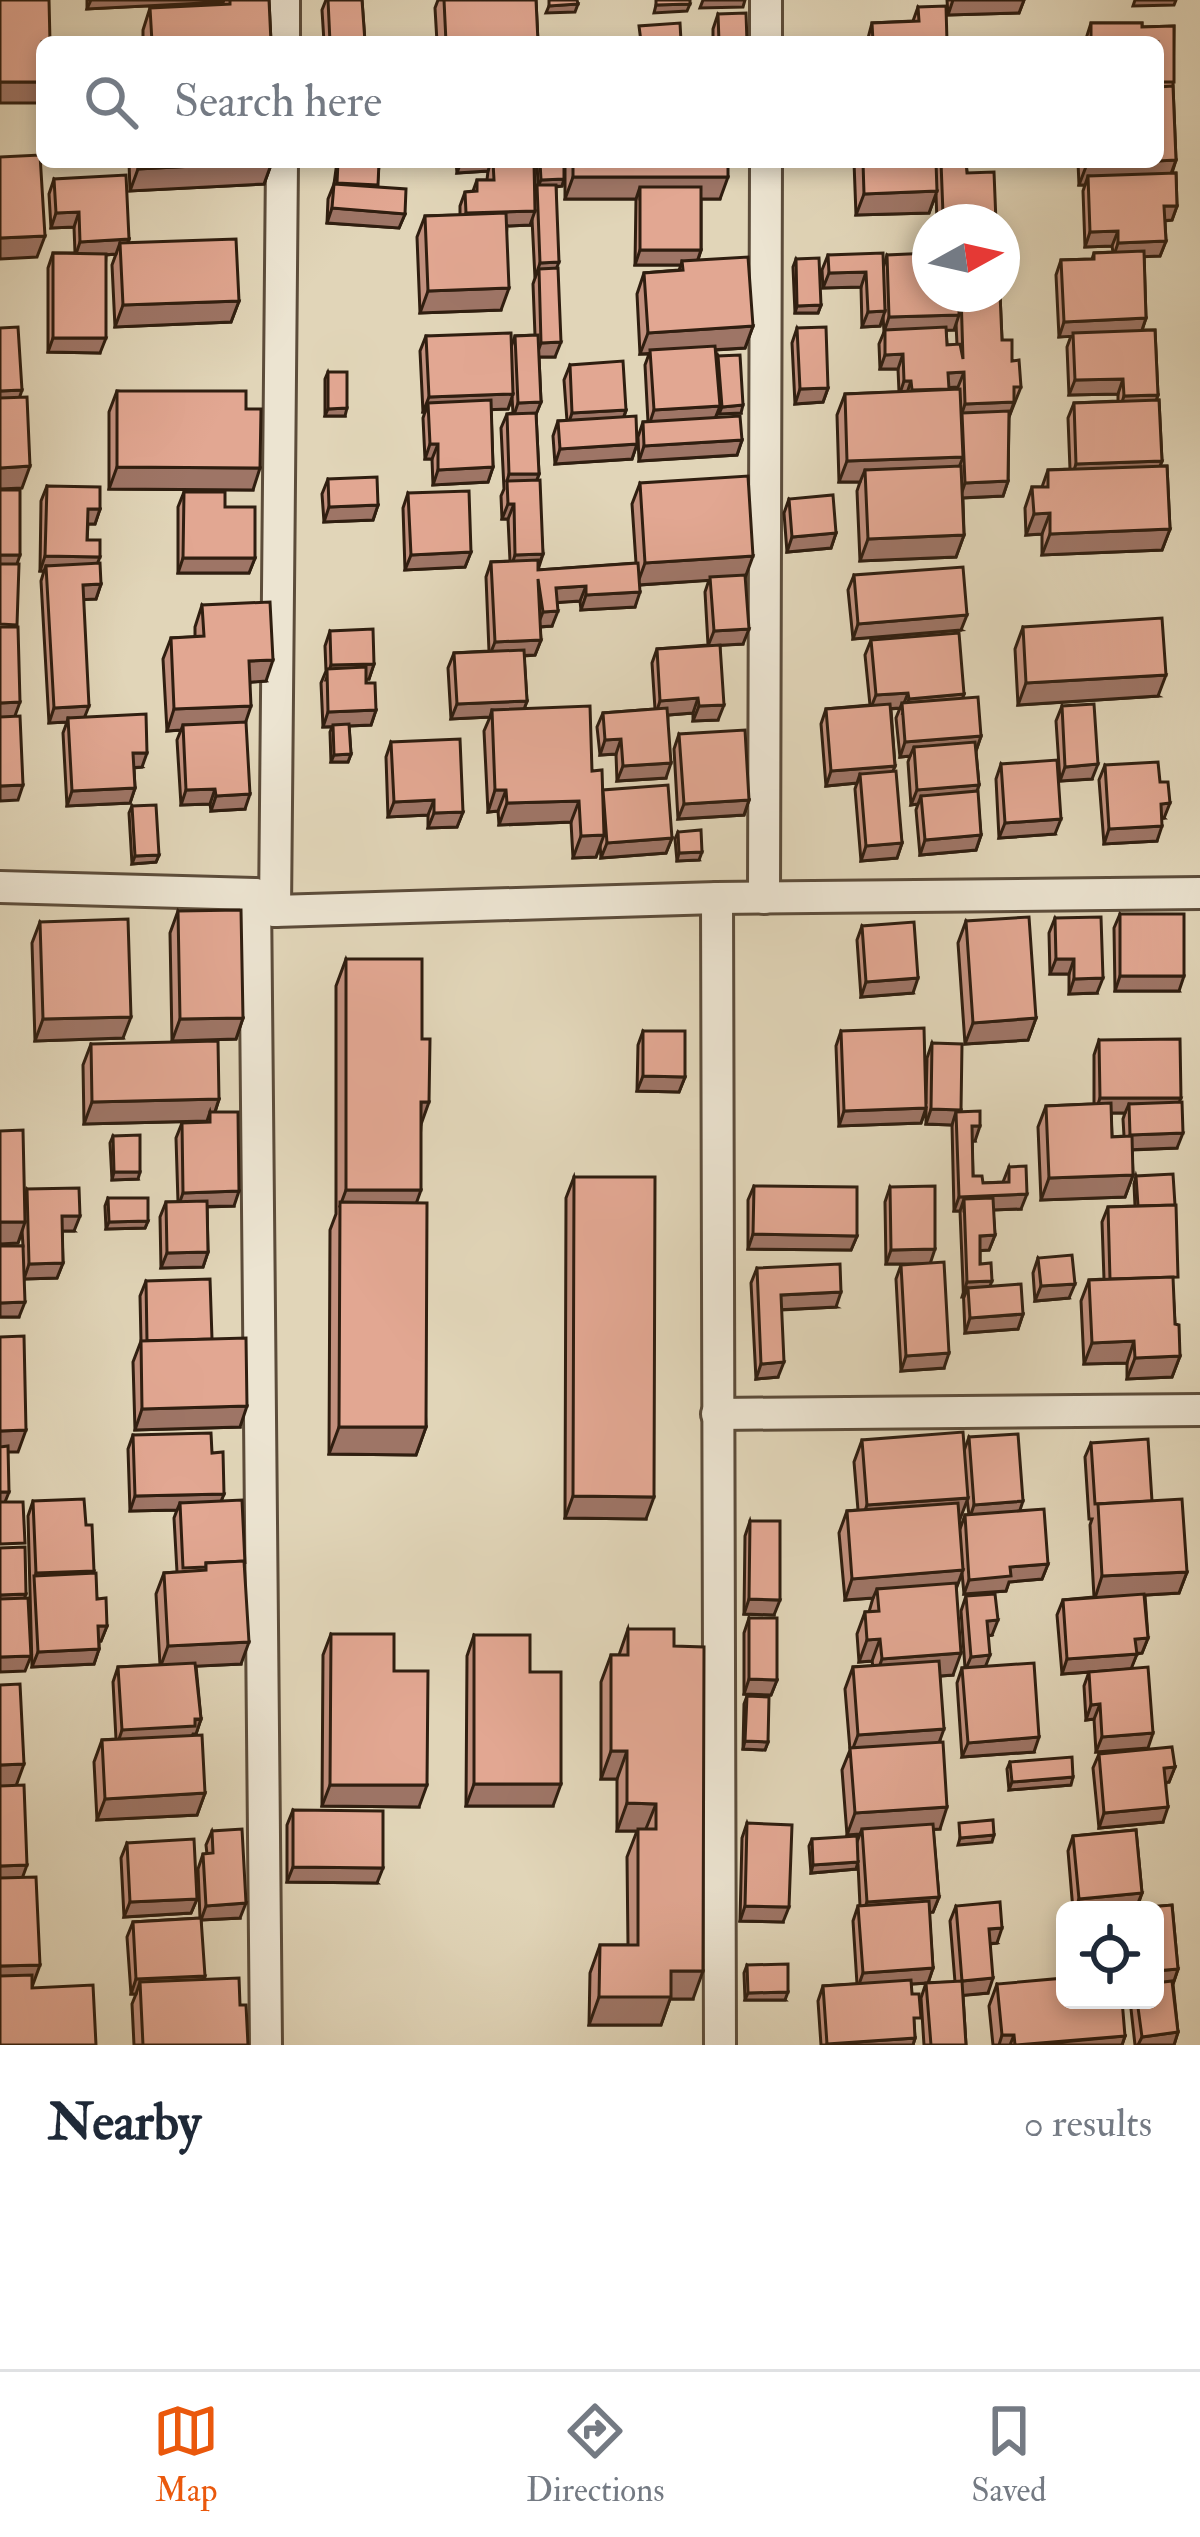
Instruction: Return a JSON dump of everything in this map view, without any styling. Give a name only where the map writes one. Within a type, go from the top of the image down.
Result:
[{"type":"street","points":[[284,0],[284,36]]},
{"type":"street","points":[[766,0],[766,36]]},
{"type":"street","points":[[266,2045],[265,902],[283,168]]},
{"type":"street","points":[[764,898],[766,168]]},
{"type":"street","points":[[0,887],[265,902],[1200,893]]},
{"type":"street","points":[[717,898],[720,2045]]},
{"type":"street","points":[[717,1414],[1200,1410]]},
{"type":"building","points":[[0,0],[49,0],[50,36],[36,36],[36,82],[0,82]]},
{"type":"building","points":[[230,0],[269,0],[271,36],[152,36],[150,8],[230,4]]},
{"type":"building","points":[[328,0],[362,0],[365,36],[330,36]]},
{"type":"building","points":[[444,0],[536,0],[538,36],[446,36]]},
{"type":"building","points":[[549,0],[577,0],[578,4],[549,6]]},
{"type":"building","points":[[656,0],[690,0],[690,4],[656,5]]},
{"type":"building","points":[[946,6],[947,36],[873,36],[872,23],[919,21],[918,7]]},
{"type":"building","points":[[746,13],[747,36],[719,36],[718,14]]},
{"type":"building","points":[[680,23],[681,36],[640,36],[639,26]]},
{"type":"building","points":[[1091,23],[1174,26],[1174,82],[1164,82],[1164,36],[1091,36]]},
{"type":"building","points":[[1173,86],[1176,160],[1164,161],[1164,87]]},
{"type":"building","points":[[36,155],[45,236],[0,238],[0,157]]},
{"type":"building","points":[[338,168],[379,168],[378,185],[337,183]]},
{"type":"building","points":[[493,168],[534,168],[535,211],[466,213],[465,192],[477,191],[477,180],[494,180]]},
{"type":"building","points":[[540,168],[564,168],[564,179],[541,180]]},
{"type":"building","points":[[573,168],[728,168],[728,177],[573,177]]},
{"type":"building","points":[[863,168],[936,168],[937,191],[864,194]]},
{"type":"building","points":[[941,168],[994,172],[995,204],[943,204]]},
{"type":"building","points":[[1176,173],[1177,206],[1164,206],[1166,241],[1118,243],[1118,231],[1090,232],[1088,176]]},
{"type":"building","points":[[126,175],[129,239],[80,242],[79,212],[56,213],[54,179]]},
{"type":"building","points":[[334,184],[406,189],[405,214],[332,208]]},
{"type":"building","points":[[537,185],[556,185],[559,262],[540,263]]},
{"type":"building","points":[[640,187],[701,187],[701,250],[640,250]]},
{"type":"building","points":[[506,213],[509,288],[428,291],[425,216]]},
{"type":"building","points":[[236,239],[239,301],[123,305],[120,243]]},
{"type":"building","points":[[1144,251],[1146,318],[1064,322],[1061,260]]},
{"type":"building","points":[[53,253],[106,254],[106,338],[53,338]]},
{"type":"building","points":[[883,253],[885,311],[868,312],[866,272],[829,273],[828,255]]},
{"type":"building","points":[[912,254],[912,312],[959,315],[889,317],[887,255]]},
{"type":"building","points":[[748,257],[753,326],[648,333],[644,273],[683,270],[682,261]]},
{"type":"building","points":[[819,258],[821,305],[797,306],[796,259]]},
{"type":"building","points":[[558,268],[561,342],[541,343],[539,269]]},
{"type":"building","points":[[962,312],[1001,312],[1002,340],[1012,340],[1012,361],[1019,360],[1021,387],[1014,387],[1014,402],[965,404],[964,372],[948,373],[949,389],[912,390],[911,381],[904,381],[903,354],[885,355],[885,330],[946,327],[947,345],[960,344],[963,359]]},
{"type":"building","points":[[18,327],[22,390],[0,391],[0,328]]},
{"type":"building","points":[[826,327],[828,388],[800,389],[797,328]]},
{"type":"building","points":[[1155,330],[1158,395],[1124,396],[1123,379],[1075,380],[1073,333]]},
{"type":"building","points":[[511,333],[513,394],[429,397],[426,336]]},
{"type":"building","points":[[538,335],[541,402],[518,403],[515,336]]},
{"type":"building","points":[[715,346],[720,406],[654,410],[650,350]]},
{"type":"building","points":[[740,355],[743,405],[722,407],[718,356]]},
{"type":"building","points":[[623,361],[626,410],[572,413],[570,365]]},
{"type":"building","points":[[328,372],[347,372],[347,408],[328,409]]},
{"type":"building","points":[[960,389],[963,457],[847,461],[845,394]]},
{"type":"building","points":[[117,391],[246,391],[246,409],[261,409],[260,468],[117,467]]},
{"type":"building","points":[[27,397],[30,466],[0,468],[0,398]]},
{"type":"building","points":[[491,400],[493,467],[438,470],[438,444],[430,444],[428,403]]},
{"type":"building","points":[[1159,400],[1162,461],[1076,464],[1074,403]]},
{"type":"building","points":[[1009,411],[1008,481],[965,483],[962,413]]},
{"type":"building","points":[[536,413],[539,474],[509,474],[507,414]]},
{"type":"building","points":[[636,416],[637,444],[560,449],[558,421]]},
{"type":"building","points":[[740,416],[742,440],[644,446],[643,422]]},
{"type":"building","points":[[961,466],[964,535],[868,539],[865,470]]},
{"type":"building","points":[[1167,466],[1170,529],[1050,534],[1050,513],[1034,514],[1032,487],[1048,487],[1048,470]]},
{"type":"building","points":[[748,476],[753,556],[645,563],[640,483]]},
{"type":"building","points":[[377,477],[378,505],[329,507],[328,479]]},
{"type":"building","points":[[540,480],[543,554],[515,555],[514,504],[508,504],[507,481]]},
{"type":"building","points":[[47,486],[100,487],[100,509],[88,509],[87,540],[100,540],[100,557],[45,556]]},
{"type":"building","points":[[0,490],[20,490],[20,555],[0,555]]},
{"type":"building","points":[[469,491],[471,552],[411,555],[408,493]]},
{"type":"building","points":[[184,492],[225,492],[225,507],[255,507],[255,558],[183,558]]},
{"type":"building","points":[[833,495],[836,533],[792,537],[789,499]]},
{"type":"building","points":[[538,560],[538,570],[638,563],[640,592],[586,595],[586,586],[556,588],[558,611],[543,612],[538,579],[541,640],[495,642],[491,562]]},
{"type":"building","points":[[100,563],[101,584],[83,585],[89,706],[54,708],[46,566]]},
{"type":"building","points":[[0,564],[19,564],[17,625],[0,624]]},
{"type":"building","points":[[963,567],[967,615],[858,624],[854,575]]},
{"type":"building","points":[[745,575],[749,629],[714,631],[710,577]]},
{"type":"building","points":[[270,602],[273,660],[249,661],[251,706],[174,709],[171,638],[204,636],[202,605]]},
{"type":"building","points":[[1162,618],[1166,675],[1026,683],[1023,627]]},
{"type":"building","points":[[0,627],[18,627],[20,702],[0,703]]},
{"type":"building","points":[[373,629],[374,664],[331,665],[330,631]]},
{"type":"building","points":[[959,633],[964,694],[909,699],[908,693],[876,695],[871,640]]},
{"type":"building","points":[[720,645],[724,705],[699,706],[698,698],[660,701],[657,649]]},
{"type":"building","points":[[524,650],[527,701],[457,704],[454,653]]},
{"type":"building","points":[[366,667],[366,683],[375,683],[376,710],[328,712],[327,669]]},
{"type":"building","points":[[978,697],[981,736],[905,742],[902,703]]},
{"type":"building","points":[[890,704],[895,766],[831,771],[826,709]]},
{"type":"building","points":[[1094,704],[1098,764],[1065,767],[1062,706]]},
{"type":"building","points":[[590,706],[592,771],[602,770],[604,835],[581,836],[579,801],[507,803],[506,790],[495,790],[492,710]]},
{"type":"building","points":[[667,708],[671,763],[623,766],[621,739],[605,740],[603,713]]},
{"type":"building","points":[[146,714],[147,753],[133,753],[135,788],[72,791],[68,718]]},
{"type":"building","points":[[20,716],[23,785],[0,786],[0,717]]},
{"type":"building","points":[[246,722],[250,794],[216,796],[215,789],[186,790],[183,725]]},
{"type":"building","points":[[349,724],[351,754],[334,755],[333,725]]},
{"type":"building","points":[[745,730],[749,800],[684,804],[679,734]]},
{"type":"building","points":[[460,739],[463,812],[434,813],[434,800],[394,802],[391,742]]},
{"type":"building","points":[[975,742],[979,785],[917,790],[914,747]]},
{"type":"building","points":[[1057,760],[1061,819],[1005,823],[1001,764]]},
{"type":"building","points":[[1158,762],[1160,782],[1168,782],[1170,803],[1161,804],[1162,826],[1109,829],[1105,765]]},
{"type":"building","points":[[896,771],[902,843],[866,846],[860,774]]},
{"type":"building","points":[[668,785],[672,838],[607,843],[603,790]]},
{"type":"building","points":[[978,791],[981,835],[925,840],[921,796]]},
{"type":"building","points":[[156,805],[159,855],[135,856],[132,806]]},
{"type":"building","points":[[701,830],[702,852],[679,853],[678,832]]},
{"type":"building","points":[[241,910],[243,1018],[180,1019],[178,911]]},
{"type":"building","points":[[1120,914],[1184,914],[1184,976],[1120,976]]},
{"type":"building","points":[[1029,917],[1036,1018],[973,1023],[966,921]]},
{"type":"building","points":[[1101,917],[1103,978],[1074,979],[1074,959],[1056,959],[1055,918]]},
{"type":"building","points":[[128,919],[131,1017],[43,1019],[40,922]]},
{"type":"building","points":[[914,922],[918,978],[866,982],[862,926]]},
{"type":"building","points":[[346,959],[422,959],[422,1039],[430,1039],[429,1102],[421,1102],[421,1190],[346,1190]]},
{"type":"building","points":[[924,1028],[926,1108],[844,1111],[841,1031]]},
{"type":"building","points":[[643,1031],[685,1031],[685,1077],[643,1076]]},
{"type":"building","points":[[1180,1039],[1181,1098],[1100,1098],[1099,1040]]},
{"type":"building","points":[[218,1041],[219,1099],[92,1102],[91,1044]]},
{"type":"building","points":[[932,1043],[962,1044],[961,1110],[931,1109]]},
{"type":"building","points":[[1182,1102],[1183,1133],[1130,1135],[1129,1104]]},
{"type":"building","points":[[1111,1103],[1112,1137],[1132,1136],[1133,1175],[1049,1178],[1046,1106]]},
{"type":"building","points":[[980,1111],[980,1126],[972,1126],[973,1176],[982,1176],[983,1183],[1009,1182],[1009,1167],[1026,1166],[1027,1194],[959,1197],[956,1112]]},
{"type":"building","points":[[210,1112],[238,1112],[239,1191],[183,1193],[182,1123],[210,1122]]},
{"type":"building","points":[[23,1130],[25,1222],[0,1222],[0,1131]]},
{"type":"building","points":[[140,1135],[140,1172],[114,1172],[113,1136]]},
{"type":"building","points":[[1173,1174],[1175,1205],[1138,1206],[1136,1176]]},
{"type":"building","points":[[574,1177],[655,1177],[654,1497],[573,1496]]},
{"type":"building","points":[[754,1186],[857,1187],[857,1236],[753,1234]]},
{"type":"building","points":[[935,1186],[935,1249],[891,1250],[890,1187]]},
{"type":"building","points":[[79,1188],[80,1216],[62,1216],[63,1263],[29,1264],[27,1189]]},
{"type":"building","points":[[108,1198],[148,1198],[148,1221],[109,1222]]},
{"type":"building","points":[[993,1198],[995,1235],[980,1236],[980,1264],[991,1263],[992,1281],[967,1282],[964,1199]]},
{"type":"building","points":[[207,1201],[208,1252],[167,1253],[166,1202]]},
{"type":"building","points":[[340,1202],[427,1203],[426,1427],[339,1427]]},
{"type":"building","points":[[1176,1205],[1178,1277],[1110,1279],[1108,1207]]},
{"type":"building","points":[[0,1246],[23,1246],[25,1302],[0,1303]]},
{"type":"building","points":[[1072,1255],[1075,1284],[1041,1286],[1038,1258]]},
{"type":"building","points":[[944,1262],[949,1353],[906,1356],[901,1265]]},
{"type":"building","points":[[840,1264],[841,1292],[781,1295],[784,1362],[761,1364],[757,1268]]},
{"type":"building","points":[[1173,1277],[1180,1356],[1135,1358],[1134,1341],[1092,1343],[1089,1280]]},
{"type":"building","points":[[210,1279],[212,1339],[147,1341],[146,1281]]},
{"type":"building","points":[[1021,1284],[1023,1314],[970,1318],[968,1288]]},
{"type":"building","points":[[24,1336],[26,1430],[0,1431],[0,1337]]},
{"type":"building","points":[[246,1338],[247,1406],[142,1409],[141,1341]]},
{"type":"building","points":[[963,1432],[968,1498],[867,1505],[862,1440]]},
{"type":"building","points":[[211,1433],[212,1453],[223,1452],[224,1494],[135,1496],[133,1435]]},
{"type":"building","points":[[1018,1434],[1023,1501],[974,1505],[969,1437]]},
{"type":"building","points":[[1148,1439],[1152,1501],[1095,1504],[1091,1443]]},
{"type":"building","points":[[8,1446],[9,1492],[0,1492],[0,1447]]},
{"type":"building","points":[[84,1499],[86,1525],[92,1525],[94,1571],[36,1573],[33,1501]]},
{"type":"building","points":[[1182,1499],[1187,1572],[1102,1576],[1098,1504]]},
{"type":"building","points":[[242,1500],[245,1564],[183,1568],[180,1503]]},
{"type":"building","points":[[0,1502],[23,1502],[25,1543],[0,1544]]},
{"type":"building","points":[[958,1503],[963,1570],[852,1579],[847,1511]]},
{"type":"building","points":[[1044,1509],[1048,1564],[1010,1567],[1011,1576],[969,1580],[965,1515]]},
{"type":"building","points":[[750,1521],[780,1521],[780,1600],[749,1599]]},
{"type":"building","points":[[25,1547],[26,1594],[0,1595],[0,1548]]},
{"type":"building","points":[[244,1561],[249,1642],[168,1646],[164,1573],[206,1570],[206,1563]]},
{"type":"building","points":[[96,1573],[97,1599],[106,1598],[107,1626],[98,1626],[99,1649],[38,1652],[34,1576]]},
{"type":"building","points":[[956,1583],[961,1653],[882,1659],[880,1639],[867,1640],[865,1612],[879,1611],[877,1589]]},
{"type":"building","points":[[995,1594],[998,1620],[987,1621],[990,1655],[971,1657],[966,1596]]},
{"type":"building","points":[[1144,1594],[1148,1638],[1135,1639],[1137,1654],[1067,1659],[1063,1600]]},
{"type":"building","points":[[28,1598],[31,1656],[0,1657],[0,1599]]},
{"type":"building","points":[[749,1618],[777,1618],[777,1680],[749,1679]]},
{"type":"building","points":[[628,1629],[674,1629],[674,1646],[704,1647],[703,1971],[671,1971],[671,1997],[599,1997],[600,1945],[638,1945],[638,1829],[656,1829],[656,1804],[627,1803],[627,1751],[611,1751],[611,1655],[628,1655]]},
{"type":"building","points":[[331,1634],[394,1634],[394,1671],[428,1671],[427,1785],[330,1785]]},
{"type":"building","points":[[474,1635],[530,1635],[530,1672],[561,1672],[561,1784],[474,1784]]},
{"type":"building","points":[[939,1661],[944,1729],[858,1735],[853,1667]]},
{"type":"building","points":[[195,1663],[201,1719],[195,1719],[195,1726],[122,1730],[118,1667]]},
{"type":"building","points":[[1034,1663],[1039,1737],[968,1743],[962,1668]]},
{"type":"building","points":[[1148,1667],[1153,1733],[1102,1737],[1100,1704],[1091,1705],[1089,1672]]},
{"type":"building","points":[[20,1684],[24,1764],[0,1765],[0,1685]]},
{"type":"building","points":[[747,1696],[769,1697],[768,1742],[745,1741]]},
{"type":"building","points":[[202,1735],[205,1793],[105,1799],[102,1740]]},
{"type":"building","points":[[943,1742],[947,1807],[855,1813],[850,1748]]},
{"type":"building","points":[[1172,1747],[1175,1767],[1164,1768],[1168,1807],[1104,1813],[1099,1754]]},
{"type":"building","points":[[1072,1757],[1073,1777],[1012,1782],[1010,1762]]},
{"type":"building","points":[[24,1785],[27,1865],[0,1866],[0,1786]]},
{"type":"building","points":[[293,1810],[383,1811],[383,1868],[293,1867]]},
{"type":"building","points":[[993,1820],[994,1835],[960,1838],[959,1823]]},
{"type":"building","points":[[747,1823],[792,1825],[789,1907],[745,1906]]},
{"type":"building","points":[[933,1824],[939,1897],[867,1902],[862,1829]]},
{"type":"building","points":[[242,1829],[246,1903],[206,1906],[203,1854],[213,1853],[212,1831]]},
{"type":"building","points":[[1136,1830],[1142,1893],[1079,1899],[1073,1836]]},
{"type":"building","points":[[857,1836],[858,1862],[813,1865],[812,1839]]},
{"type":"building","points":[[194,1839],[197,1899],[130,1902],[127,1843]]},
{"type":"building","points":[[36,1877],[40,1965],[0,1966],[0,1878]]},
{"type":"building","points":[[929,1901],[933,1968],[863,1973],[858,1906]]},
{"type":"building","points":[[1000,1902],[1002,1928],[989,1929],[993,1978],[962,1981],[956,1906]]},
{"type":"building","points":[[1172,1905],[1178,1969],[1164,1970],[1164,1906]]},
{"type":"building","points":[[201,1918],[205,1976],[136,1979],[133,1922]]},
{"type":"building","points":[[788,1964],[788,1992],[748,1993],[747,1965]]},
{"type":"building","points":[[32,1975],[32,1988],[93,1985],[96,2045],[0,2045],[0,1976]]},
{"type":"building","points":[[239,1978],[248,2045],[143,2045],[140,1982]]},
{"type":"building","points":[[1056,1979],[1056,2009],[1123,2009],[1125,2036],[1015,2045],[1014,2035],[1002,2035],[997,1984]]},
{"type":"building","points":[[911,1980],[912,1994],[919,1994],[921,2018],[914,2018],[915,2038],[827,2044],[823,1986]]},
{"type":"building","points":[[962,1981],[966,2045],[931,2045],[926,1983]]},
{"type":"building","points":[[1172,1981],[1178,2032],[1142,2037],[1138,2009],[1164,2009],[1164,1982]]}]
